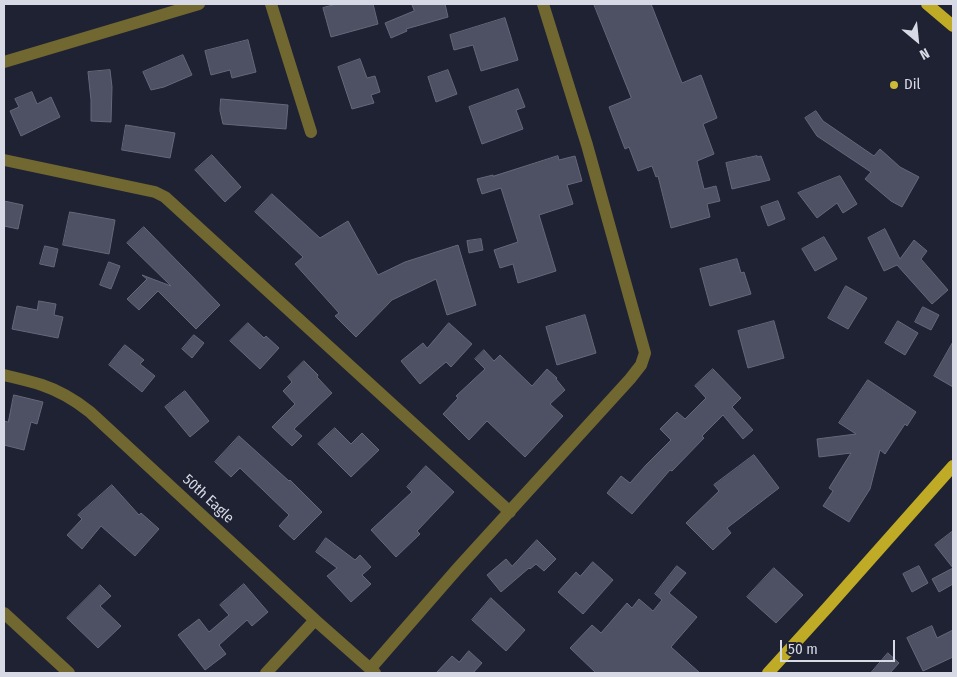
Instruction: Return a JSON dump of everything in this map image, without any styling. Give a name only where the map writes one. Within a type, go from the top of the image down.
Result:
[{"type":"main road","points":[[927,4],[953,26]]},
{"type":"main road","points":[[768,673],[953,466]]},
{"type":"street","points":[[4,62],[199,4]]},
{"type":"street","points":[[271,4],[311,132]]},
{"type":"street","points":[[372,671],[510,512],[630,379],[641,365],[645,353],[587,145],[543,4]]},
{"type":"street","points":[[4,160],[155,192],[165,197],[510,512]]},
{"type":"street","name":"50th Eagle","points":[[4,375],[42,385],[64,394],[90,412],[372,671]]},
{"type":"street","points":[[4,613],[69,673]]},
{"type":"street","points":[[266,673],[315,620]]},
{"type":"building","points":[[337,4],[373,4],[378,24],[331,37],[323,8]]},
{"type":"building","points":[[412,4],[445,4],[448,17],[406,29],[407,31],[391,38],[385,23],[414,11]]},
{"type":"building","points":[[594,4],[651,4],[682,83],[701,75],[717,118],[703,124],[714,154],[697,161],[704,189],[716,186],[720,201],[707,204],[710,217],[671,228],[658,176],[656,177],[652,166],[638,171],[629,147],[625,149],[609,107],[631,98]]},
{"type":"building","points":[[505,18],[518,60],[481,71],[473,45],[454,50],[450,35]]},
{"type":"building","points":[[248,40],[256,72],[232,78],[230,70],[211,75],[205,51]]},
{"type":"building","points":[[183,55],[192,75],[164,87],[151,90],[143,72]]},
{"type":"building","points":[[360,59],[367,78],[375,76],[380,92],[371,95],[374,103],[352,109],[338,67]]},
{"type":"building","points":[[110,70],[112,87],[111,122],[91,121],[88,72]]},
{"type":"building","points":[[448,70],[457,94],[436,102],[428,77]]},
{"type":"building","points":[[518,89],[525,107],[516,110],[523,129],[482,144],[469,107]]},
{"type":"building","points":[[32,92],[37,104],[51,97],[60,117],[21,136],[10,111],[19,107],[15,99]]},
{"type":"building","points":[[221,99],[288,105],[286,129],[223,124],[220,111]]},
{"type":"building","points":[[816,111],[823,121],[874,156],[880,149],[900,167],[919,177],[902,207],[891,201],[865,179],[871,172],[817,136],[805,118]]},
{"type":"building","points":[[126,125],[175,133],[170,158],[122,150]]},
{"type":"building","points":[[212,155],[241,187],[225,202],[195,170]]},
{"type":"building","points":[[558,156],[559,160],[575,156],[582,181],[567,185],[573,204],[539,215],[556,271],[518,283],[513,264],[500,268],[494,250],[518,242],[501,188],[482,194],[477,179]]},
{"type":"building","points":[[761,156],[770,180],[732,189],[726,163]]},
{"type":"building","points":[[840,176],[857,204],[843,213],[837,203],[817,218],[798,193]]},
{"type":"building","points":[[272,194],[320,238],[348,221],[378,275],[405,262],[458,245],[476,305],[447,315],[436,279],[392,300],[356,337],[335,316],[339,313],[295,264],[303,257],[255,212]]},
{"type":"building","points":[[4,201],[23,205],[18,229],[4,226]]},
{"type":"building","points":[[778,201],[785,219],[768,226],[761,207]]},
{"type":"building","points":[[70,212],[115,220],[109,254],[63,245]]},
{"type":"building","points":[[144,227],[220,305],[196,329],[158,291],[139,310],[127,299],[147,279],[142,275],[171,286],[127,243]]},
{"type":"building","points":[[885,229],[900,259],[914,240],[927,251],[921,259],[948,290],[932,304],[897,265],[884,271],[868,238]]},
{"type":"building","points":[[824,237],[837,259],[815,271],[802,249]]},
{"type":"building","points":[[481,239],[483,250],[469,253],[467,241]]},
{"type":"building","points":[[45,246],[58,249],[54,267],[40,264]]},
{"type":"building","points":[[737,259],[741,273],[744,272],[751,294],[710,306],[700,269]]},
{"type":"building","points":[[109,262],[120,266],[111,289],[100,285]]},
{"type":"building","points":[[846,286],[867,298],[848,329],[828,318]]},
{"type":"building","points":[[39,301],[56,304],[54,315],[63,317],[58,338],[12,329],[17,306],[37,310]]},
{"type":"building","points":[[923,307],[939,315],[931,330],[915,322]]},
{"type":"building","points":[[585,315],[596,353],[557,365],[546,327]]},
{"type":"building","points":[[774,321],[784,358],[748,368],[738,331]]},
{"type":"building","points":[[898,321],[918,333],[905,355],[885,343]]},
{"type":"building","points":[[248,323],[264,338],[266,336],[279,348],[260,369],[230,341]]},
{"type":"building","points":[[449,323],[472,344],[451,367],[446,362],[420,384],[401,361],[423,343],[427,348]]},
{"type":"building","points":[[194,335],[204,343],[192,358],[182,349]]},
{"type":"building","points":[[953,342],[953,387],[934,376]]},
{"type":"building","points":[[125,345],[144,360],[140,364],[155,376],[142,392],[109,365]]},
{"type":"building","points":[[484,350],[494,361],[500,355],[532,386],[547,369],[557,378],[565,390],[550,404],[563,416],[525,457],[487,421],[469,440],[443,414],[458,398],[456,396],[485,369],[475,359]]},
{"type":"building","points":[[304,361],[332,393],[294,429],[302,436],[292,446],[272,427],[295,404],[283,391],[292,382],[288,377]]},
{"type":"building","points":[[713,369],[741,398],[732,407],[753,430],[743,439],[723,415],[702,436],[704,438],[672,471],[670,470],[632,514],[607,493],[621,476],[630,483],[671,440],[660,429],[677,412],[685,419],[706,398],[695,386]]},
{"type":"building","points":[[868,380],[916,412],[907,426],[905,424],[885,454],[880,450],[870,489],[849,522],[823,506],[833,491],[829,488],[851,453],[819,457],[817,439],[856,434],[839,423]]},
{"type":"building","points":[[185,391],[209,421],[190,437],[165,407]]},
{"type":"building","points":[[14,395],[43,402],[37,424],[31,422],[24,450],[4,445],[4,421],[8,422]]},
{"type":"building","points":[[335,428],[351,444],[362,433],[379,450],[351,477],[318,444]]},
{"type":"building","points":[[239,436],[290,480],[322,512],[294,540],[279,526],[289,515],[240,468],[231,477],[215,462]]},
{"type":"building","points":[[754,455],[779,488],[727,528],[731,533],[713,550],[686,523],[719,491],[714,485]]},
{"type":"building","points":[[426,466],[454,492],[417,531],[420,534],[396,557],[371,530],[412,492],[407,487]]},
{"type":"building","points":[[112,485],[139,515],[141,513],[159,529],[135,556],[101,526],[82,549],[67,535],[82,519],[78,515]]},
{"type":"building","points":[[953,531],[953,568],[935,545]]},
{"type":"building","points":[[326,538],[355,560],[360,555],[371,567],[362,575],[371,584],[351,602],[327,576],[337,568],[316,552]]},
{"type":"building","points":[[537,540],[556,559],[544,571],[536,564],[529,568],[501,592],[487,575],[506,559],[512,566]]},
{"type":"building","points":[[593,562],[613,580],[583,614],[558,592],[576,572],[580,576]]},
{"type":"building","points":[[677,566],[686,573],[669,593],[697,617],[671,647],[700,673],[596,673],[570,648],[592,625],[601,633],[627,603],[632,608],[639,599],[653,611],[662,600],[655,594]]},
{"type":"building","points":[[919,566],[928,583],[912,592],[903,574]]},
{"type":"building","points":[[774,568],[803,595],[776,623],[747,597]]},
{"type":"building","points":[[953,568],[953,584],[939,592],[932,579]]},
{"type":"building","points":[[244,584],[268,612],[252,626],[247,620],[219,645],[226,654],[205,670],[178,635],[199,619],[209,632],[229,615],[220,605]]},
{"type":"building","points":[[100,585],[111,596],[100,606],[121,626],[98,648],[67,618]]},
{"type":"building","points":[[491,598],[525,630],[506,651],[472,620]]},
{"type":"building","points":[[932,626],[937,638],[953,630],[953,657],[923,671],[907,638]]},
{"type":"building","points":[[469,651],[482,663],[473,673],[436,673],[452,656],[459,662]]},
{"type":"building","points":[[888,653],[899,663],[890,673],[871,673]]},
{"type":"place","name":"Dil","points":[[894,85]]}]
